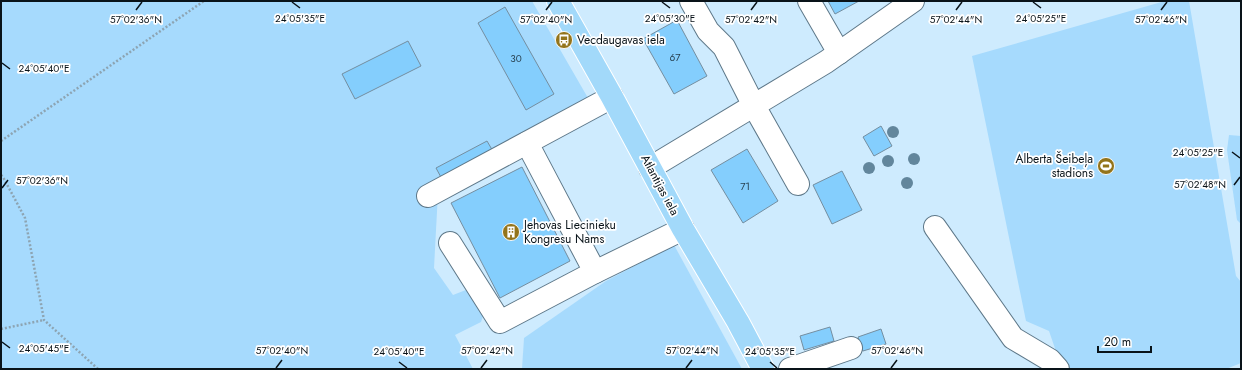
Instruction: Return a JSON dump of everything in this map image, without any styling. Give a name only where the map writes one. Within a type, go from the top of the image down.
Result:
[{"type":"main road","name":"Atlantijas iela","points":[[558,1],[683,229],[738,322],[763,369]]},
{"type":"lane","points":[[691,1],[708,31],[724,47],[754,106],[798,184]]},
{"type":"lane","points":[[809,1],[839,52]]},
{"type":"lane","points":[[650,168],[826,62],[912,1]]},
{"type":"lane","points":[[428,196],[612,97]]},
{"type":"lane","points":[[527,143],[595,272]]},
{"type":"lane","points":[[935,227],[1013,338],[1050,360],[1058,369]]},
{"type":"lane","points":[[450,243],[500,322],[595,272],[683,229]]},
{"type":"lane","points":[[790,369],[851,348]]},
{"type":"path","points":[[1,141],[204,1]]},
{"type":"path","points":[[1,175],[4,177],[26,218],[44,320],[98,369]]},
{"type":"path","points":[[1,329],[44,320]]},
{"type":"shaded area","points":[[1,1],[532,1],[588,98],[438,193],[434,268],[453,295],[471,288],[484,313],[481,322],[455,335],[473,369],[1,369]]},
{"type":"shaded area","name":"Alberta Šeibeļa stadions","points":[[1165,1],[1189,1],[1236,276],[1241,282],[1241,363],[1226,369],[1066,369],[1059,360],[1049,331],[1026,321],[972,56]]},
{"type":"shaded area","points":[[1229,135],[1241,136],[1241,224],[1237,220],[1227,150]]},
{"type":"shaded area","points":[[674,245],[742,369],[522,369],[524,338],[606,281]]},
{"type":"building","points":[[828,1],[859,1],[835,14]]},
{"type":"building","points":[[505,7],[554,94],[526,110],[478,23]]},
{"type":"building","points":[[677,20],[707,76],[674,94],[643,39]]},
{"type":"building","points":[[408,41],[421,66],[355,99],[342,74]]},
{"type":"building","points":[[881,126],[892,146],[874,156],[863,137]]},
{"type":"building","points":[[487,141],[494,153],[443,181],[436,168]]},
{"type":"building","points":[[747,149],[778,201],[743,223],[711,170]]},
{"type":"building","name":"Jehovas Liecinieku Kongresu Nams","points":[[522,167],[570,261],[500,298],[451,203]]},
{"type":"building","points":[[842,171],[862,210],[832,224],[813,185]]},
{"type":"building","points":[[830,327],[834,341],[804,350],[800,336]]},
{"type":"building","points":[[881,329],[886,344],[863,351],[858,337]]},
{"type":"place","name":"Vecdaugavas iela","points":[[564,40]]},
{"type":"place","name":"Alberta Šeibeļa stadions","points":[[1106,166]]},
{"type":"place","name":"Jehovas Liecinieku Kongresu Nams","points":[[511,232]]}]
